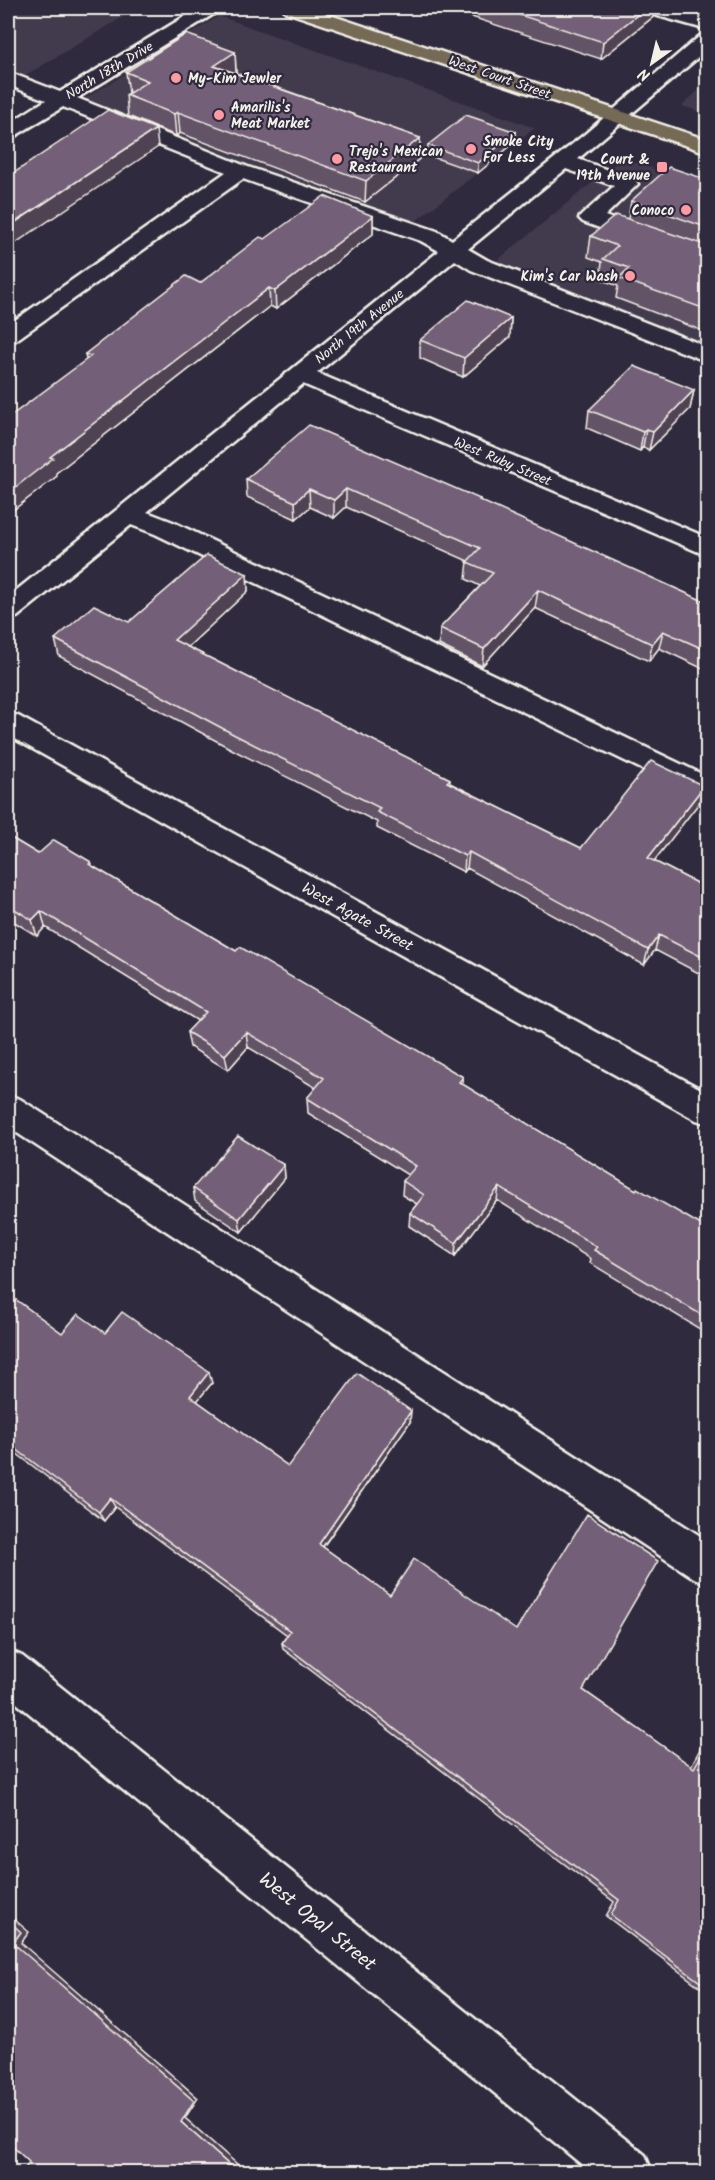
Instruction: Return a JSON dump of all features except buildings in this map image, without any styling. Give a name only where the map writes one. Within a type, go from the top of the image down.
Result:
[{"type":"main road","name":"West Court Street","points":[[292,8],[708,147]]},
{"type":"street","name":"North 18th Drive","points":[[8,132],[211,8]]},
{"type":"street","points":[[650,8],[708,25]]},
{"type":"street","name":"North 19th Avenue","points":[[8,611],[617,117],[708,39]]},
{"type":"street","points":[[8,78],[242,171],[429,236],[479,265],[708,355]]},
{"type":"street","points":[[563,161],[628,184],[590,218],[708,261]]},
{"type":"street","points":[[8,335],[242,171]]},
{"type":"street","name":"West Ruby Street","points":[[299,374],[708,548]]},
{"type":"street","points":[[128,514],[164,528],[708,790]]},
{"type":"street","name":"West Agate Street","points":[[8,723],[708,1110]]},
{"type":"street","points":[[8,1109],[708,1564]]},
{"type":"street","name":"West Opal Street","points":[[8,1670],[628,2172]]},
{"type":"shaded area","points":[[8,8],[138,8],[23,77],[8,71]]},
{"type":"shaded area","points":[[219,16],[535,128],[403,231],[78,103]]},
{"type":"shaded area","points":[[707,82],[707,114],[682,106]]},
{"type":"shaded area","points":[[622,158],[707,187],[707,348],[493,264]]},
{"type":"place","name":"My-Kim Jewler","points":[[176,78]]},
{"type":"place","name":"Amarilis's Meat Market","points":[[219,115]]},
{"type":"place","name":"Smoke City For Less","points":[[471,149]]},
{"type":"place","name":"Trejo's Mexican Restaurant","points":[[337,159]]},
{"type":"place","name":"Court & 19th Avenue","points":[[662,167]]},
{"type":"place","name":"Conoco","points":[[686,210]]},
{"type":"place","name":"Kim's Car Wash","points":[[630,276]]}]
